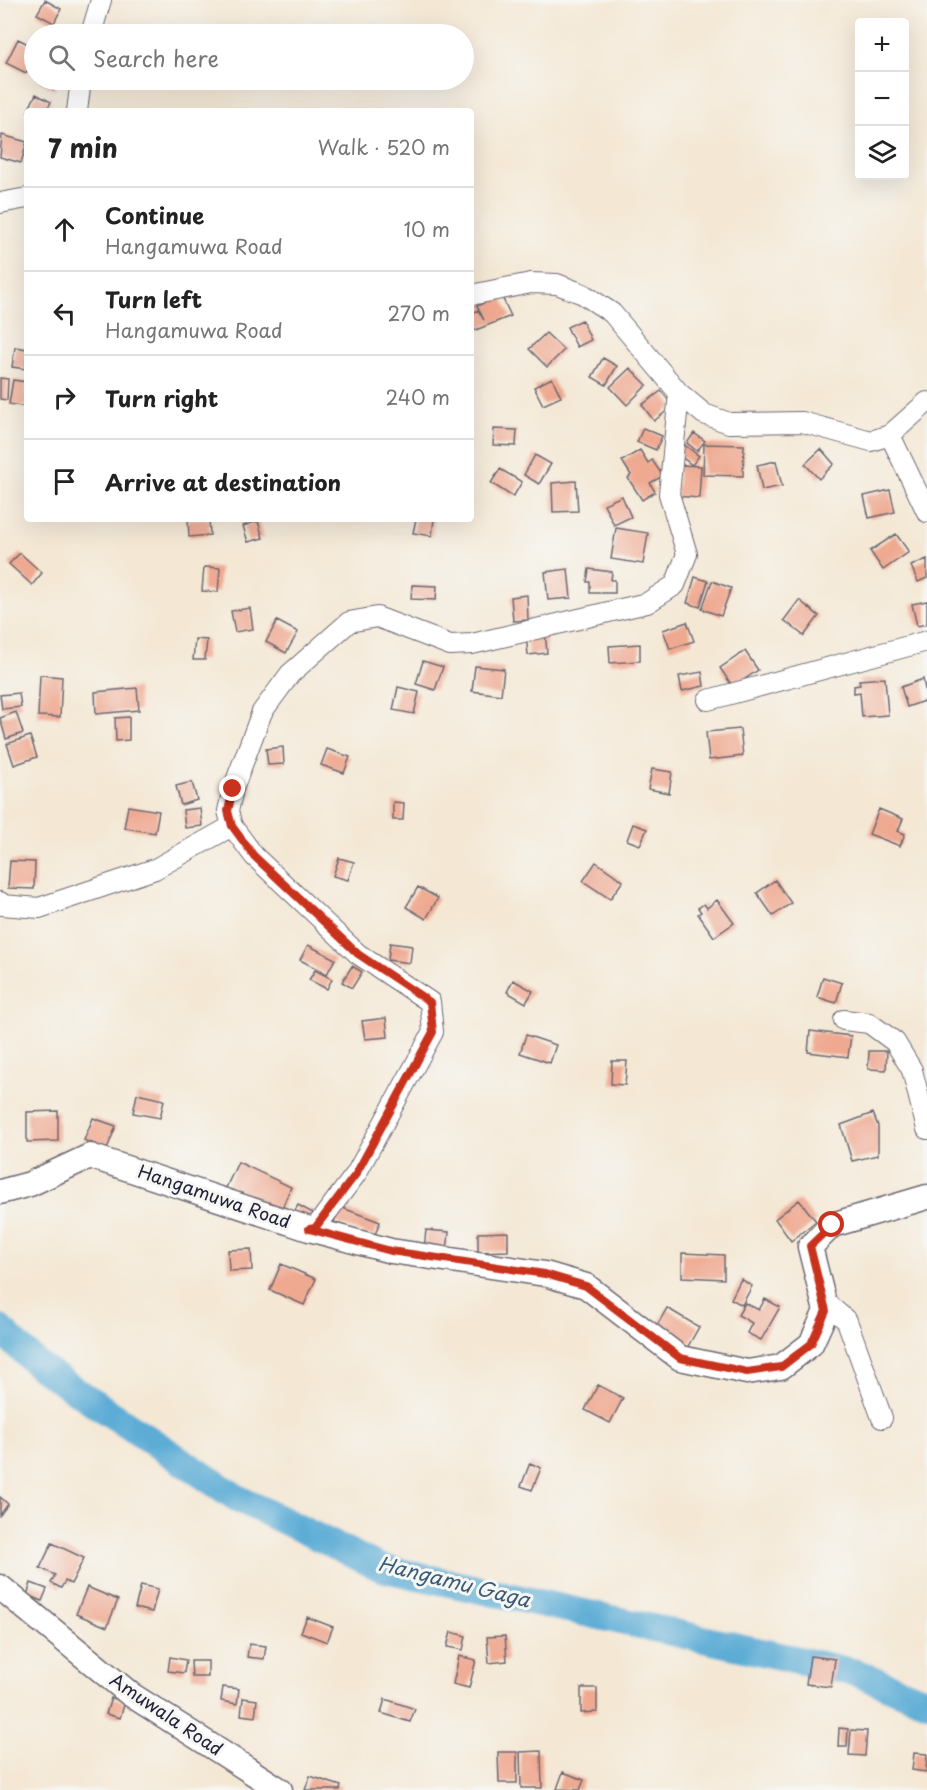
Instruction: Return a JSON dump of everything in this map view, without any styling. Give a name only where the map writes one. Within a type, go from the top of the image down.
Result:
[{"type":"street","points":[[94,24],[101,0]]},
{"type":"street","points":[[77,108],[80,90]]},
{"type":"street","points":[[0,203],[24,199]]},
{"type":"street","points":[[474,294],[531,283],[557,284],[583,294],[612,313],[679,393],[704,414],[729,423],[802,422],[871,441],[890,435],[927,402]]},
{"type":"street","points":[[309,1229],[315,1228],[356,1174],[433,1032],[430,1002],[358,954],[254,856],[232,826],[228,811],[233,789],[262,712],[290,674],[348,622],[377,617],[450,645],[472,644],[647,603],[675,585],[687,554],[669,494],[679,393]]},
{"type":"street","points":[[890,435],[927,512]]},
{"type":"street","points":[[708,700],[927,641]]},
{"type":"street","points":[[0,902],[39,908],[154,869],[232,826]]},
{"type":"street","points":[[844,1020],[869,1023],[895,1042],[912,1070],[927,1129]]},
{"type":"street","name":"Hangamuwa Road","points":[[0,1192],[30,1184],[90,1156],[309,1229],[391,1251],[545,1274],[586,1286],[680,1358],[747,1372],[781,1367],[811,1344],[826,1311],[810,1246],[832,1225],[927,1197]]},
{"type":"street","points":[[823,1300],[847,1321],[882,1418]]},
{"type":"street","name":"Amuwala Road","points":[[0,1587],[129,1694],[280,1790]]},
{"type":"building","points":[[45,0],[61,9],[54,23],[37,14]]},
{"type":"building","points":[[18,39],[24,42],[24,72],[6,63]]},
{"type":"building","points":[[36,94],[51,102],[48,108],[29,108]]},
{"type":"building","points":[[2,135],[24,141],[21,163],[0,157]]},
{"type":"building","points":[[501,295],[511,316],[474,331],[474,312],[478,310],[484,320],[477,306]]},
{"type":"building","points":[[582,320],[591,340],[577,347],[567,327]]},
{"type":"building","points":[[546,333],[564,350],[547,367],[529,349]]},
{"type":"building","points":[[15,347],[24,348],[24,369],[12,367]]},
{"type":"building","points":[[603,358],[617,366],[606,385],[592,377]]},
{"type":"building","points":[[630,368],[647,385],[627,405],[610,387]]},
{"type":"building","points":[[0,378],[8,379],[7,400],[0,399]]},
{"type":"building","points":[[552,378],[561,397],[543,405],[534,387]]},
{"type":"building","points":[[13,380],[24,382],[24,406],[9,404]]},
{"type":"building","points":[[661,391],[673,406],[654,421],[642,405]]},
{"type":"building","points":[[643,428],[662,436],[656,450],[637,442]]},
{"type":"building","points":[[494,429],[517,430],[516,446],[493,445]]},
{"type":"building","points":[[694,433],[705,441],[697,451],[687,443]]},
{"type":"building","points":[[682,443],[699,456],[692,465],[675,452]]},
{"type":"building","points":[[704,444],[744,445],[743,476],[703,475]]},
{"type":"building","points":[[821,449],[834,464],[819,479],[805,464]]},
{"type":"building","points":[[640,450],[648,463],[652,460],[663,476],[650,483],[655,492],[642,500],[628,478],[631,475],[622,461]]},
{"type":"building","points":[[535,455],[551,464],[539,484],[524,475]]},
{"type":"building","points":[[776,461],[782,486],[762,490],[757,465]]},
{"type":"building","points":[[679,465],[701,466],[699,498],[676,496]]},
{"type":"building","points":[[500,469],[522,482],[513,497],[491,483]]},
{"type":"building","points":[[576,481],[578,511],[553,512],[552,483]]},
{"type":"building","points":[[890,490],[895,512],[869,518],[864,496]]},
{"type":"building","points":[[622,496],[631,517],[614,525],[604,504]]},
{"type":"building","points":[[188,522],[209,522],[210,535],[189,537]]},
{"type":"building","points":[[258,522],[263,538],[248,542],[243,526]]},
{"type":"building","points":[[415,522],[434,522],[432,536],[413,533]]},
{"type":"building","points":[[616,528],[648,533],[643,564],[611,559]]},
{"type":"building","points":[[896,534],[909,552],[883,570],[870,551]]},
{"type":"building","points":[[20,553],[42,573],[32,585],[9,564]]},
{"type":"building","points":[[927,559],[927,578],[918,582],[911,566]]},
{"type":"building","points":[[204,567],[220,568],[218,592],[202,591]]},
{"type":"building","points":[[568,569],[571,598],[548,600],[545,572]]},
{"type":"building","points":[[589,569],[612,572],[611,580],[615,580],[615,593],[590,593],[590,582],[587,582]]},
{"type":"building","points":[[695,577],[708,581],[700,607],[687,603]]},
{"type":"building","points":[[712,581],[731,588],[721,616],[702,609]]},
{"type":"building","points":[[412,585],[437,586],[436,600],[411,599]]},
{"type":"building","points":[[527,595],[528,620],[513,621],[511,597]]},
{"type":"building","points":[[799,600],[819,616],[804,636],[784,620]]},
{"type":"building","points":[[927,601],[927,624],[917,626],[912,604]]},
{"type":"building","points":[[250,608],[253,629],[235,632],[231,611]]},
{"type":"building","points":[[277,621],[298,632],[286,653],[266,642]]},
{"type":"building","points":[[687,622],[694,641],[670,649],[663,630]]},
{"type":"building","points":[[545,631],[547,653],[528,655],[526,633]]},
{"type":"building","points":[[195,639],[207,640],[205,660],[193,660]]},
{"type":"building","points":[[640,644],[640,661],[610,663],[609,646]]},
{"type":"building","points":[[745,651],[758,670],[733,687],[720,668]]},
{"type":"building","points":[[423,661],[443,667],[435,690],[416,684]]},
{"type":"building","points":[[475,666],[504,669],[501,695],[472,691]]},
{"type":"building","points":[[702,672],[704,686],[682,691],[679,676]]},
{"type":"building","points":[[40,675],[62,677],[60,717],[38,716]]},
{"type":"building","points":[[885,678],[888,715],[862,717],[860,692],[854,693],[854,686],[860,685],[859,680]]},
{"type":"building","points":[[923,679],[927,700],[907,707],[901,687]]},
{"type":"building","points":[[398,687],[419,692],[414,714],[393,710]]},
{"type":"building","points":[[137,688],[139,710],[96,714],[95,692]]},
{"type":"building","points":[[19,693],[21,707],[2,709],[0,695]]},
{"type":"building","points":[[16,712],[23,733],[6,739],[0,718]]},
{"type":"building","points":[[129,717],[129,740],[116,741],[115,718]]},
{"type":"building","points":[[740,729],[743,756],[709,760],[706,732]]},
{"type":"building","points":[[30,736],[37,757],[14,765],[7,744]]},
{"type":"building","points":[[283,747],[284,764],[268,765],[266,749]]},
{"type":"building","points":[[327,749],[350,757],[344,773],[321,765]]},
{"type":"building","points":[[652,769],[672,772],[669,793],[648,789]]},
{"type":"building","points":[[192,782],[197,800],[181,805],[176,786]]},
{"type":"building","points":[[393,802],[404,803],[403,820],[393,820]]},
{"type":"building","points":[[128,806],[159,811],[155,833],[124,828]]},
{"type":"building","points":[[200,808],[202,826],[185,828],[183,810]]},
{"type":"building","points":[[879,809],[903,819],[898,831],[905,834],[900,846],[869,834]]},
{"type":"building","points":[[633,824],[647,829],[640,845],[627,840]]},
{"type":"building","points":[[339,858],[354,862],[348,880],[333,876]]},
{"type":"building","points":[[10,861],[35,862],[34,889],[8,888]]},
{"type":"building","points":[[596,862],[623,881],[610,899],[583,881]]},
{"type":"building","points":[[775,880],[791,903],[773,916],[757,893]]},
{"type":"building","points":[[418,887],[438,898],[426,919],[406,907]]},
{"type":"building","points":[[717,900],[734,923],[714,937],[698,914],[701,912],[698,908],[704,904],[707,908]]},
{"type":"building","points":[[390,943],[412,946],[410,963],[388,960]]},
{"type":"building","points":[[308,945],[335,959],[327,974],[300,960]]},
{"type":"building","points":[[352,966],[362,972],[352,988],[342,982]]},
{"type":"building","points":[[315,970],[332,979],[327,989],[309,980]]},
{"type":"building","points":[[823,977],[842,983],[836,1003],[817,997]]},
{"type":"building","points":[[513,980],[533,991],[526,1003],[507,992]]},
{"type":"building","points":[[386,1018],[388,1037],[365,1039],[362,1021]]},
{"type":"building","points":[[810,1031],[851,1036],[848,1057],[808,1052]]},
{"type":"building","points":[[526,1035],[556,1045],[550,1063],[520,1053]]},
{"type":"building","points":[[869,1051],[887,1051],[886,1070],[868,1069]]},
{"type":"building","points":[[612,1061],[627,1061],[625,1085],[611,1084]]},
{"type":"building","points":[[137,1094],[164,1100],[160,1118],[133,1113]]},
{"type":"building","points":[[58,1111],[58,1141],[27,1142],[27,1112]]},
{"type":"building","points":[[873,1113],[878,1126],[878,1155],[852,1161],[841,1125]]},
{"type":"building","points":[[93,1118],[116,1126],[107,1149],[84,1140]]},
{"type":"building","points":[[238,1162],[291,1187],[279,1215],[225,1190]]},
{"type":"building","points":[[799,1200],[816,1221],[791,1241],[775,1219]]},
{"type":"building","points":[[298,1205],[313,1213],[306,1226],[291,1218]]},
{"type":"building","points":[[340,1207],[380,1222],[374,1237],[334,1222]]},
{"type":"building","points":[[426,1230],[449,1232],[447,1251],[424,1249]]},
{"type":"building","points":[[508,1232],[508,1251],[478,1252],[478,1233]]},
{"type":"building","points":[[251,1249],[252,1270],[229,1271],[228,1250]]},
{"type":"building","points":[[682,1253],[724,1255],[724,1279],[682,1277]]},
{"type":"building","points":[[281,1264],[316,1279],[304,1305],[270,1290]]},
{"type":"building","points":[[741,1279],[752,1286],[742,1305],[731,1299]]},
{"type":"building","points":[[765,1299],[780,1307],[761,1340],[747,1333],[752,1323],[738,1315],[745,1303],[759,1310]]},
{"type":"building","points":[[667,1308],[699,1327],[687,1348],[655,1329]]},
{"type":"building","points":[[598,1385],[623,1398],[610,1423],[585,1410]]},
{"type":"building","points":[[530,1463],[541,1468],[532,1490],[521,1486]]},
{"type":"building","points":[[0,1497],[8,1504],[0,1515]]},
{"type":"building","points":[[52,1543],[84,1558],[71,1584],[65,1581],[61,1588],[51,1583],[55,1575],[40,1568]]},
{"type":"building","points":[[31,1583],[47,1589],[42,1601],[27,1595]]},
{"type":"building","points":[[141,1585],[158,1589],[152,1612],[135,1608]]},
{"type":"building","points":[[87,1587],[118,1600],[107,1627],[76,1614]]},
{"type":"building","points":[[307,1617],[333,1627],[327,1642],[301,1632]]},
{"type":"building","points":[[451,1632],[466,1636],[463,1650],[447,1647]]},
{"type":"building","points":[[505,1636],[507,1661],[489,1663],[487,1637]]},
{"type":"building","points":[[249,1644],[266,1646],[264,1659],[247,1657]]},
{"type":"building","points":[[459,1656],[476,1660],[469,1688],[453,1684]]},
{"type":"building","points":[[810,1656],[835,1659],[831,1687],[806,1684]]},
{"type":"building","points":[[170,1657],[186,1660],[184,1673],[168,1671]]},
{"type":"building","points":[[191,1661],[208,1661],[208,1677],[192,1677]]},
{"type":"building","points":[[223,1687],[239,1689],[237,1704],[221,1701]]},
{"type":"building","points":[[581,1688],[597,1688],[597,1712],[581,1713]]},
{"type":"building","points":[[111,1698],[125,1702],[120,1718],[106,1714]]},
{"type":"building","points":[[243,1698],[257,1700],[255,1717],[241,1715]]},
{"type":"building","points":[[385,1699],[415,1709],[410,1722],[381,1713]]},
{"type":"building","points":[[839,1728],[848,1729],[847,1747],[838,1747]]},
{"type":"building","points":[[851,1730],[867,1731],[865,1756],[849,1755]]},
{"type":"building","points":[[541,1751],[542,1788],[521,1788],[520,1752]]},
{"type":"building","points":[[498,1752],[517,1752],[517,1783],[499,1783]]},
{"type":"building","points":[[914,1753],[927,1754],[926,1772],[912,1770]]},
{"type":"building","points":[[563,1772],[584,1780],[580,1790],[557,1789]]},
{"type":"building","points":[[310,1776],[341,1786],[340,1790],[305,1790]]},
{"type":"waterway","name":"Hangamu Gaga","points":[[0,1329],[39,1366],[237,1498],[381,1568],[857,1673],[927,1702]]},
{"type":"route","points":[[233,789],[228,811],[232,826],[254,856],[358,954],[430,1002],[433,1032],[356,1174],[315,1228],[309,1229],[391,1251],[545,1274],[586,1286],[680,1358],[747,1372],[781,1367],[811,1344],[826,1311],[810,1246],[832,1225]]}]
